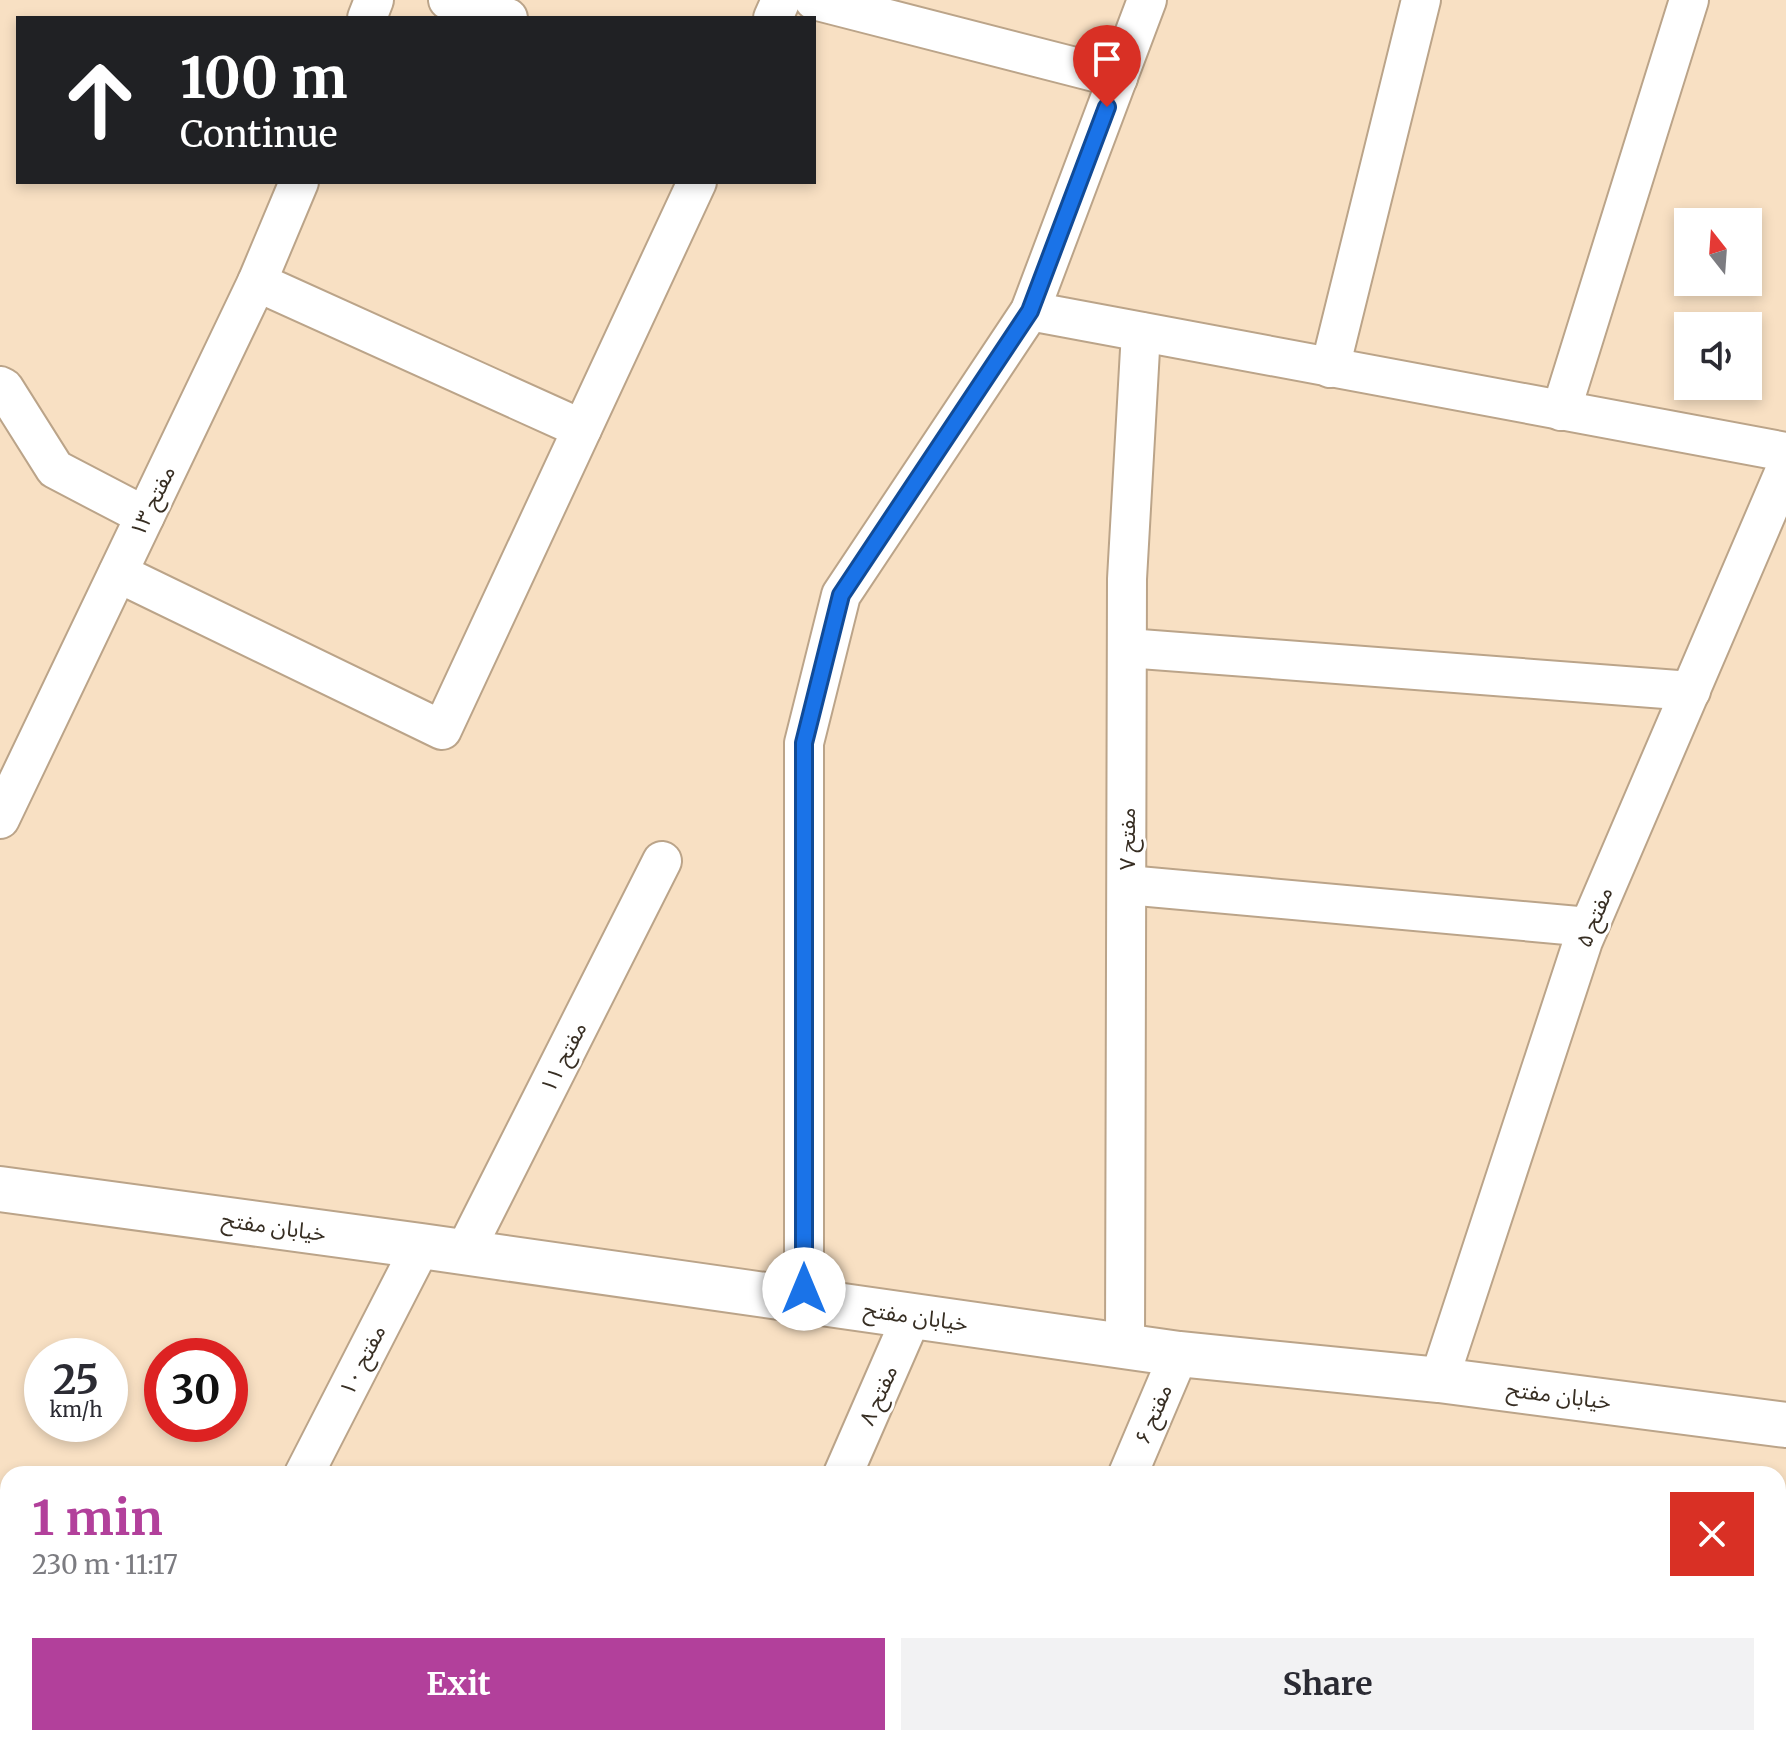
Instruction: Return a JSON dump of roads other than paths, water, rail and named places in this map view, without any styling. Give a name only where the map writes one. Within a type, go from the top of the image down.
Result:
[{"type":"main road","name":"خیابان مفتح","points":[[0,1189],[1179,1354],[1439,1380],[1786,1425]]},
{"type":"street","points":[[448,0],[501,16]]},
{"type":"street","points":[[814,0],[876,8],[1118,78]]},
{"type":"street","points":[[805,1301],[804,743],[841,595],[1030,311],[1147,0]]},
{"type":"street","points":[[1330,368],[1421,0]]},
{"type":"street","points":[[1561,411],[1689,0]]},
{"type":"street","name":"مفتح ۱۳","points":[[0,819],[257,282],[298,184]]},
{"type":"street","points":[[118,573],[442,730],[696,184]]},
{"type":"street","points":[[257,282],[582,429]]},
{"type":"street","points":[[1030,311],[1786,452]]},
{"type":"street","name":"مفتح ۷","points":[[1125,1346],[1127,579],[1141,332]]},
{"type":"street","points":[[0,386],[55,469],[145,516]]},
{"type":"street","name":"مفتح ۵","points":[[1439,1380],[1583,941],[1786,468]]},
{"type":"street","points":[[1127,648],[1691,691]]},
{"type":"street","name":"مفتح ۱۱","points":[[464,1253],[662,861]]},
{"type":"street","points":[[1127,885],[1589,927]]},
{"type":"street","name":"مفتح ۱۰","points":[[308,1466],[421,1246]]},
{"type":"street","name":"مفتح ۸","points":[[846,1466],[912,1316]]},
{"type":"street","name":"مفتح ۶","points":[[1131,1466],[1179,1354]]}]
